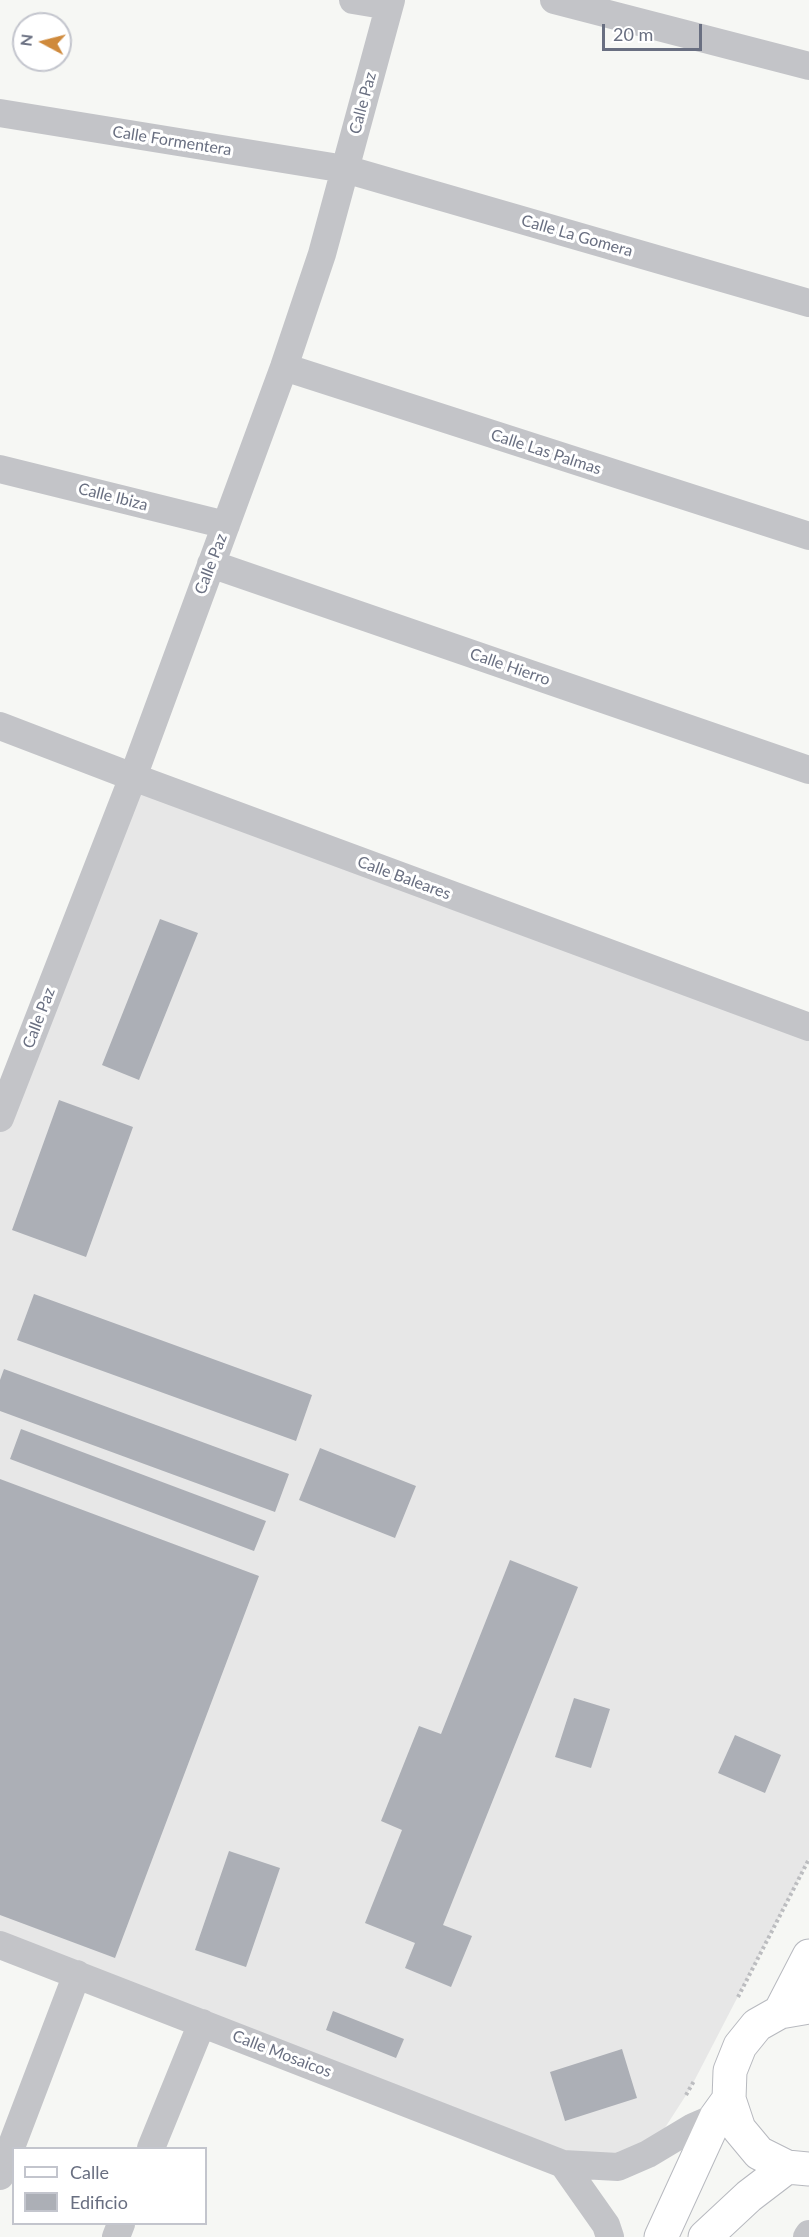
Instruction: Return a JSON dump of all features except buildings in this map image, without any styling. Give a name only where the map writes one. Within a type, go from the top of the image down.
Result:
[{"type":"main road","points":[[661,2237],[723,2108],[730,2072],[740,2046],[757,2025],[795,2009],[809,1956]]},
{"type":"main road","points":[[723,2108],[759,2153],[798,2168]]},
{"type":"main road","points":[[705,2237],[749,2196],[798,2168]]},
{"type":"street","points":[[353,0],[390,3]]},
{"type":"street","points":[[554,0],[809,66]]},
{"type":"street","name":"Calle Paz","points":[[0,1118],[9,1070],[133,777],[284,367],[322,254],[390,3]]},
{"type":"street","name":"Calle Formentera","points":[[0,113],[345,169]]},
{"type":"street","name":"Calle La Gomera","points":[[345,169],[809,303]]},
{"type":"street","name":"Calle Las Palmas","points":[[284,367],[809,536]]},
{"type":"street","name":"Calle Ibiza","points":[[0,469],[226,525]]},
{"type":"street","name":"Calle Hierro","points":[[211,564],[809,771]]},
{"type":"street","name":"Calle Baleares","points":[[0,726],[809,1027]]},
{"type":"street","name":"Calle Mosaicos","points":[[0,1945],[563,2164],[618,2167],[648,2154],[723,2108]]},
{"type":"street","points":[[0,2176],[77,1974]]},
{"type":"street","points":[[152,2147],[202,2023]]},
{"type":"street","points":[[563,2164],[606,2225],[610,2237]]},
{"type":"shaded area","points":[[133,777],[809,1027],[809,1859],[690,2089],[648,2154],[563,2164],[0,1945],[0,1118]]}]
